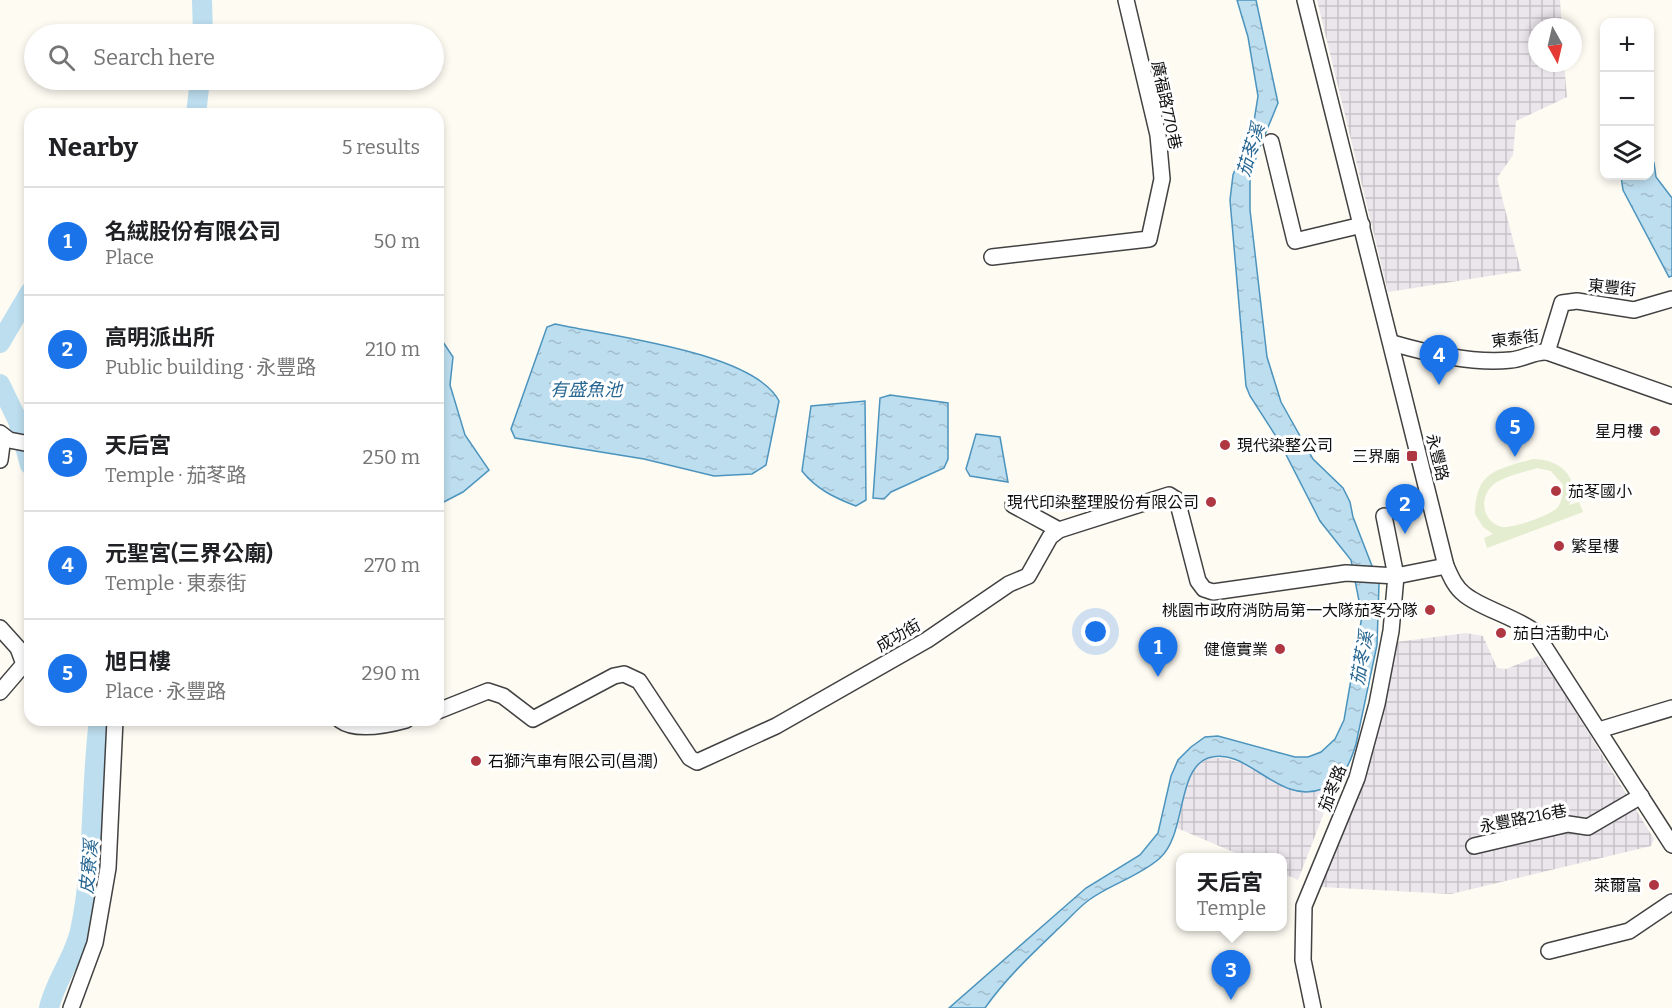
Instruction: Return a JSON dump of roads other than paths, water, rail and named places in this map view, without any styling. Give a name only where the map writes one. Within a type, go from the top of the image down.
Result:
[{"type":"street","name":"廣福路770巷","points":[[992,257],[1149,239],[1162,179],[1158,135],[1126,0]]},
{"type":"street","name":"永豐路","points":[[1305,0],[1446,566],[1454,584],[1465,596],[1519,621],[1535,632],[1672,843]]},
{"type":"street","points":[[1271,142],[1295,241],[1362,225]]},
{"type":"street","name":"東豐街","points":[[1547,352],[1562,303],[1577,301],[1634,310],[1672,299]]},
{"type":"street","name":"東泰街","points":[[1392,344],[1484,360],[1514,360],[1538,351],[1547,352],[1672,396]]},
{"type":"street","points":[[0,460],[4,437],[24,442]]},
{"type":"street","points":[[1013,505],[1059,530],[1169,495],[1177,500],[1198,581],[1203,589],[1213,592],[1352,573],[1396,576],[1446,566]]},
{"type":"street","name":"茄苳路","points":[[1313,1008],[1304,960],[1304,906],[1357,778],[1377,704],[1390,631],[1396,576],[1384,516]]},
{"type":"street","name":"成功街","points":[[444,709],[488,691],[503,696],[533,719],[614,676],[624,674],[639,681],[690,759],[697,762],[776,726],[927,640],[1009,584],[1028,576],[1050,537],[1059,530]]},
{"type":"street","points":[[0,628],[18,648],[24,663],[0,692]]},
{"type":"street","points":[[1599,730],[1672,708]]},
{"type":"street","points":[[72,1008],[95,943],[108,868],[115,726]]},
{"type":"street","name":"永豐路216巷","points":[[1474,846],[1568,824],[1588,827],[1641,796]]},
{"type":"street","points":[[1549,951],[1629,931],[1672,902]]},
{"type":"water","name":"茄苳溪","points":[[1237,0],[1256,0],[1278,103],[1257,154],[1250,181],[1250,210],[1267,357],[1281,402],[1313,459],[1343,488],[1350,502],[1353,517],[1379,584],[1377,645],[1356,744],[1348,765],[1340,777],[1329,786],[1306,792],[1291,790],[1236,760],[1222,756],[1208,758],[1198,765],[1191,775],[1174,834],[1169,847],[1160,858],[1144,870],[1085,903],[1020,966],[985,1008],[949,1008],[1086,888],[1140,855],[1158,833],[1171,776],[1178,760],[1191,747],[1205,737],[1218,736],[1295,757],[1308,757],[1321,752],[1335,739],[1344,720],[1362,616],[1351,560],[1320,521],[1279,441],[1246,386],[1230,200],[1233,175],[1254,121],[1258,96],[1248,37]]},
{"type":"water","points":[[1654,163],[1656,177],[1672,198],[1672,276],[1669,277],[1623,190],[1622,180],[1654,180]]},
{"type":"water","name":"有盛魚池","points":[[555,324],[643,341],[711,358],[741,370],[764,384],[779,401],[766,465],[752,474],[714,476],[644,459],[515,438],[511,429],[547,327]]},
{"type":"water","points":[[444,344],[453,357],[450,385],[465,435],[489,470],[463,492],[444,502]]},
{"type":"water","points":[[890,395],[948,403],[948,459],[944,468],[891,492],[884,499],[873,498],[880,398]]},
{"type":"water","points":[[865,401],[866,500],[856,506],[826,492],[802,471],[811,406]]},
{"type":"water","points":[[976,434],[1000,437],[1008,482],[970,476],[966,469]]},
{"type":"waterway","name":"皮寮溪","points":[[202,0],[203,24]]},
{"type":"waterway","name":"皮寮溪","points":[[197,108],[199,90]]},
{"type":"waterway","name":"皮寮溪","points":[[0,343],[24,302]]},
{"type":"waterway","name":"皮寮溪","points":[[0,384],[18,421],[24,443]]},
{"type":"waterway","name":"皮寮溪","points":[[49,1008],[77,941],[85,905],[98,726]]},
{"type":"place","name":"元聖宮(三界公廟)","points":[[1439,385]]},
{"type":"place","name":"星月樓","points":[[1655,431]]},
{"type":"place","name":"現代染整公司","points":[[1225,445]]},
{"type":"place","name":"三界廟","points":[[1412,456]]},
{"type":"place","name":"旭日樓","points":[[1515,457]]},
{"type":"place","name":"茄苳國小","points":[[1556,491]]},
{"type":"place","name":"現代印染整理股份有限公司","points":[[1211,502]]},
{"type":"place","name":"高明派出所","points":[[1405,534]]},
{"type":"place","name":"繁星樓","points":[[1559,546]]},
{"type":"place","name":"桃園市政府消防局第一大隊茄苳分隊","points":[[1430,610]]},
{"type":"place","name":"茄白活動中心","points":[[1501,633]]},
{"type":"place","name":"健億實業","points":[[1280,649]]},
{"type":"place","name":"名絨股份有限公司","points":[[1158,677]]},
{"type":"place","name":"石獅汽車有限公司(昌潤)","points":[[476,761]]},
{"type":"place","name":"萊爾富","points":[[1654,885]]},
{"type":"place","name":"天后宮","points":[[1231,1000]]}]
